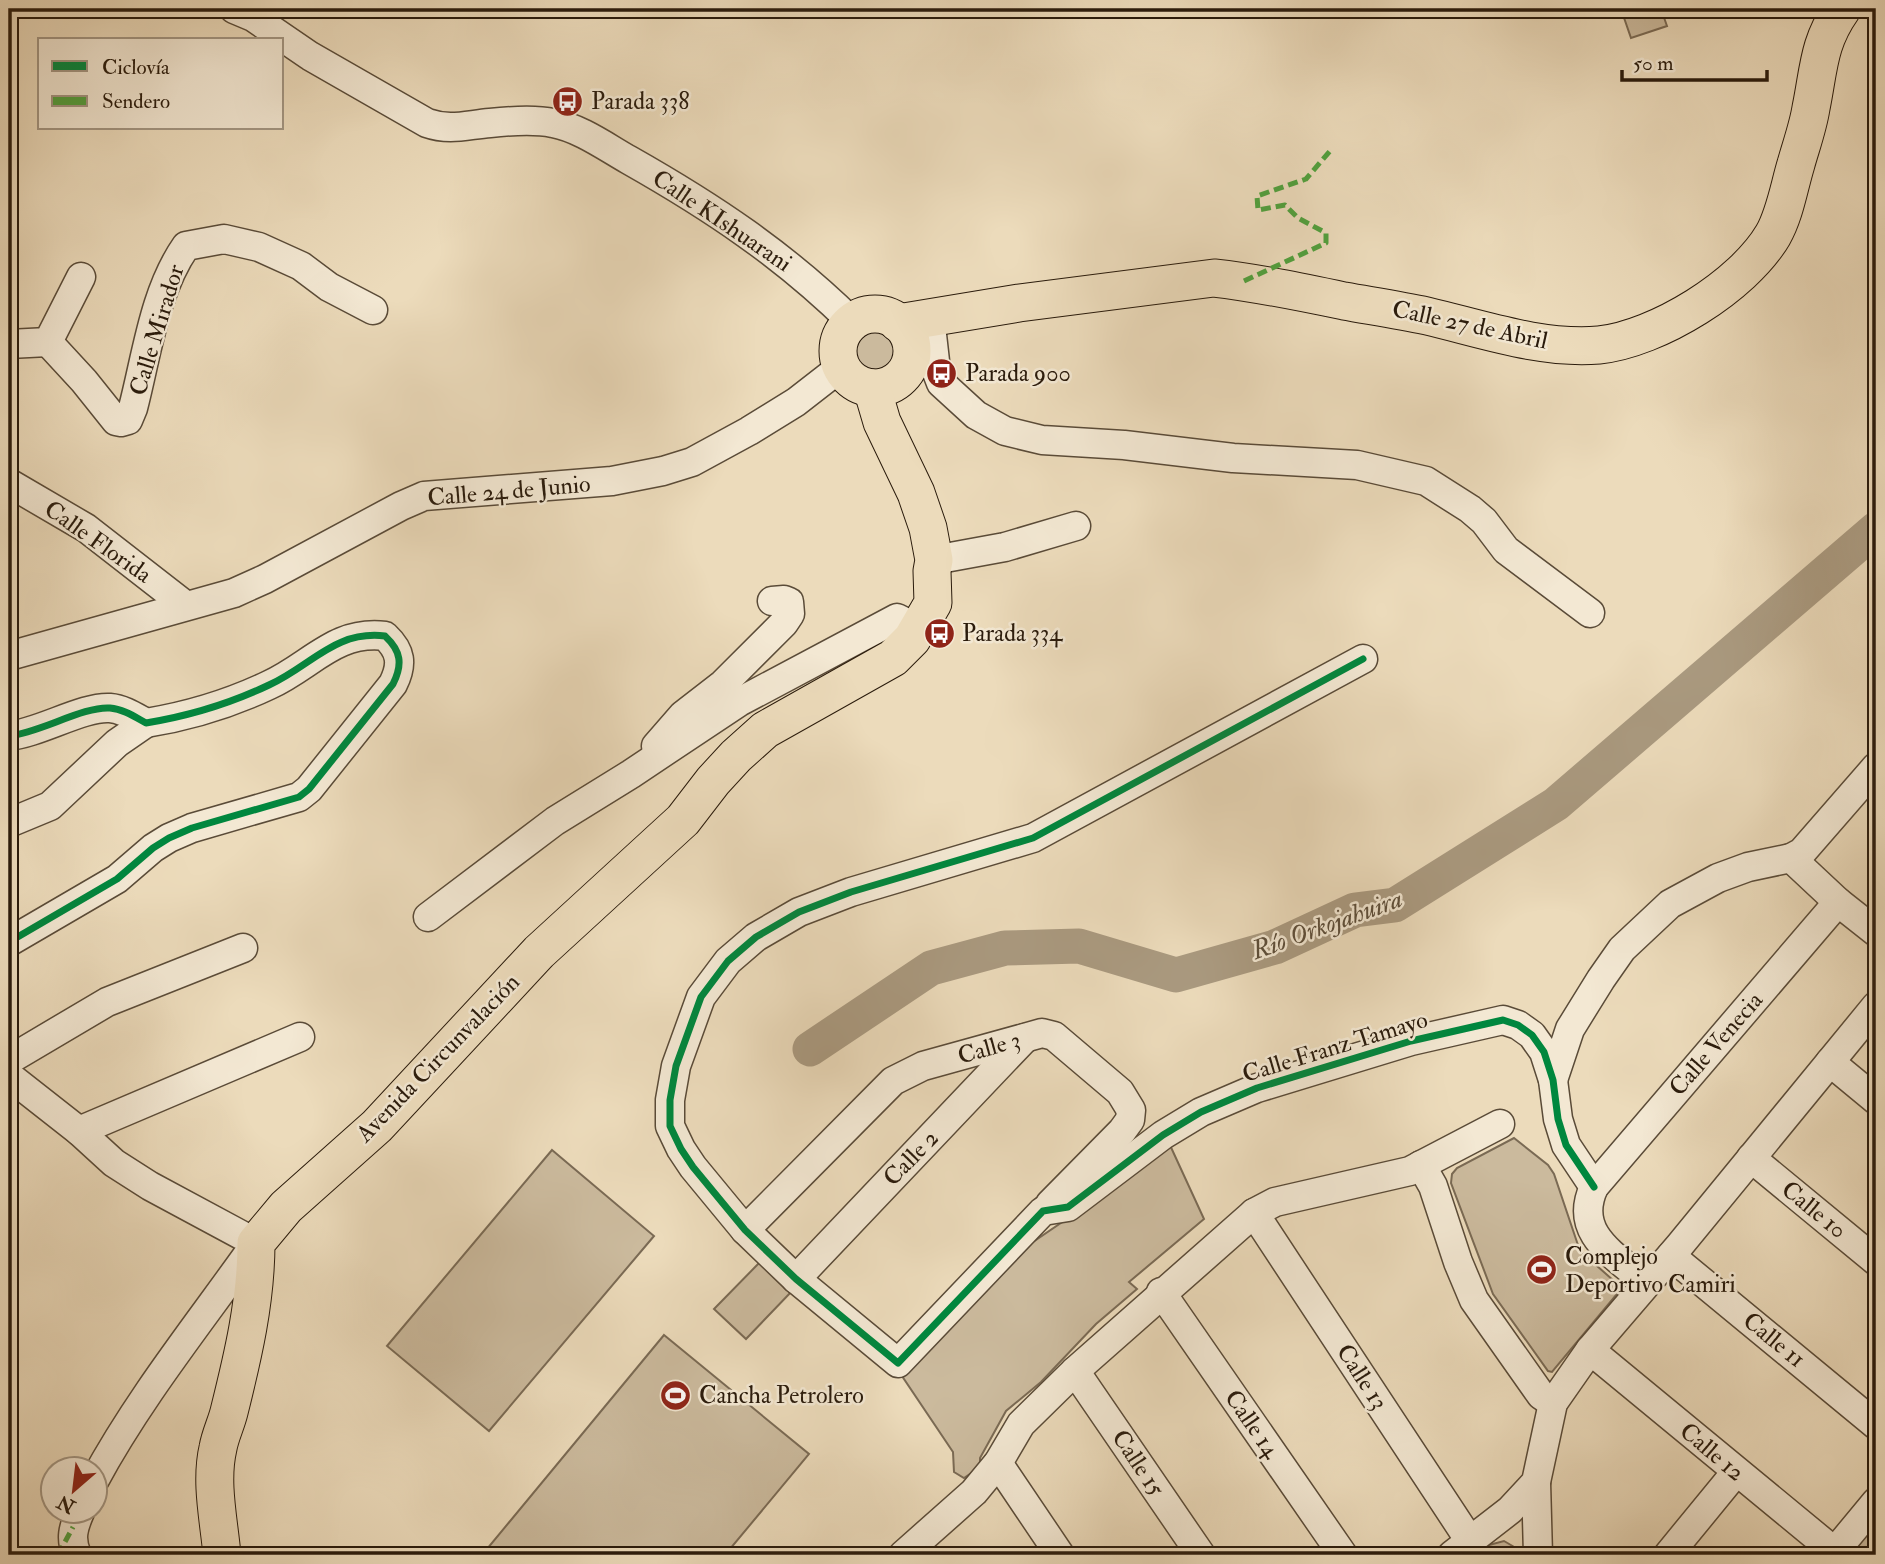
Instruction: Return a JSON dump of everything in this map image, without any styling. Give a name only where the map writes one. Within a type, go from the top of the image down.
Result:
[{"type":"main road","name":"Calle 27 de Abril","points":[[914,320],[1019,303],[1214,278],[1385,307],[1538,342],[1598,345],[1634,338],[1681,316],[1714,295],[1754,259],[1773,235],[1783,209],[1811,108],[1814,79],[1826,34],[1842,9]]},
{"type":"main road","points":[[875,314],[914,320],[906,331],[912,354],[903,375],[894,383],[883,387],[872,388],[853,382],[841,367],[838,355],[843,331],[863,316],[875,314]]},
{"type":"main road","points":[[872,388],[882,422],[916,493],[928,528],[933,565]]},
{"type":"main road","name":"Avenida Circunvalación","points":[[256,1242],[286,1207],[377,1126],[539,952],[683,820],[713,780],[736,756],[765,730],[863,673],[908,623],[933,565]]},
{"type":"main road","points":[[222,1555],[215,1485],[217,1449],[228,1416],[250,1322],[256,1280],[256,1242]]},
{"type":"street","name":"Calle KIshuarani","points":[[234,9],[253,17],[284,38]]},
{"type":"street","name":"Calle KIshuarani","points":[[284,38],[427,123],[442,128],[490,122],[553,123],[583,134],[671,184],[748,233],[814,285],[852,322]]},
{"type":"street","name":"Calle Mirador","points":[[48,342],[116,421],[121,422],[128,420],[133,408],[160,302],[175,261],[186,246],[223,239],[260,247],[301,266],[329,287],[373,310]]},
{"type":"street","points":[[9,344],[48,342],[81,277]]},
{"type":"street","points":[[914,320],[941,383],[976,415],[1005,430],[1042,440],[1124,445],[1233,458],[1357,465],[1426,481],[1470,509],[1484,521],[1506,550],[1590,612]]},
{"type":"street","name":"Calle 24 de Junio","points":[[9,656],[234,593],[424,496],[612,481],[692,462],[796,402],[841,367]]},
{"type":"street","name":"Calle Florida","points":[[9,483],[86,528],[185,605]]},
{"type":"street","points":[[933,565],[1076,527]]},
{"type":"street","points":[[631,774],[683,715],[723,684],[784,624],[790,614],[789,602],[772,601]]},
{"type":"street","points":[[428,917],[555,821],[739,702],[908,623]]},
{"type":"street","points":[[9,823],[50,806],[117,743],[146,723],[183,717],[259,689],[298,669],[336,642],[359,636],[385,636],[395,646],[400,660],[399,672],[393,684],[309,789],[299,797],[192,828],[169,838],[117,879],[9,942]]},
{"type":"street","points":[[796,1279],[745,1230],[693,1167],[670,1126],[670,1100],[676,1066],[687,1032],[701,998],[728,961],[756,937],[799,912],[850,892],[1033,838],[1363,659]]},
{"type":"street","points":[[9,736],[94,710],[110,708],[146,723]]},
{"type":"street","points":[[1647,1283],[1598,1241],[1590,1228],[1588,1199],[1594,1186],[1566,1146],[1558,1119],[1553,1080],[1570,1029],[1622,949],[1670,904],[1718,878],[1748,867],[1791,858],[1802,852],[1876,767]]},
{"type":"street","points":[[1791,858],[1838,902],[1876,932]]},
{"type":"street","name":"Calle Venecia","points":[[1594,1186],[1838,902]]},
{"type":"street","points":[[9,1060],[107,1002],[243,948]]},
{"type":"street","points":[[1538,1555],[1536,1482],[1553,1403],[1590,1350],[1671,1256],[1876,1006]]},
{"type":"street","name":"Calle Franz Tamayo","points":[[796,1279],[898,1363],[1043,1211],[1068,1207],[1163,1135],[1201,1112],[1256,1088],[1411,1041],[1503,1020],[1532,1035],[1544,1052],[1553,1080]]},
{"type":"street","name":"Calle 3","points":[[745,1230],[892,1081],[923,1066],[1042,1033],[1054,1036],[1120,1092],[1131,1110],[1130,1120],[1122,1131],[1043,1211]]},
{"type":"street","points":[[79,1130],[300,1037]]},
{"type":"street","name":"Calle 2","points":[[796,1279],[1026,1037]]},
{"type":"street","points":[[1830,1062],[1876,1100]]},
{"type":"street","points":[[9,1076],[79,1130],[114,1163],[150,1186],[256,1242],[144,1399],[108,1456]]},
{"type":"street","points":[[903,1555],[974,1492],[998,1463],[1021,1424],[1075,1370],[1254,1213],[1275,1202],[1410,1171],[1500,1124]]},
{"type":"street","name":"Calle 10","points":[[1751,1158],[1876,1261]]},
{"type":"street","points":[[1422,1165],[1433,1186],[1458,1262],[1474,1300],[1541,1395],[1553,1403]]},
{"type":"street","name":"Calle 13","points":[[1254,1213],[1461,1548]]},
{"type":"street","name":"Calle 11","points":[[1671,1256],[1876,1425]]},
{"type":"street","name":"Calle 14","points":[[1161,1292],[1343,1555]]},
{"type":"street","name":"Calle 12","points":[[1590,1350],[1833,1554]]},
{"type":"street","name":"Calle 15","points":[[1075,1370],[1201,1555]]},
{"type":"street","points":[[998,1463],[1060,1555]]},
{"type":"street","points":[[1668,1555],[1737,1472]]},
{"type":"street","points":[[1461,1548],[1510,1510],[1536,1482]]},
{"type":"street","points":[[1833,1554],[1875,1503]]},
{"type":"street","points":[[58,1555],[72,1526]]},
{"type":"street","points":[[75,1526],[72,1544],[77,1555]]},
{"type":"shaded area","points":[[1621,9],[1661,9],[1667,26],[1631,38]]},
{"type":"shaded area","points":[[877,331],[892,337],[898,352],[892,367],[877,373],[862,367],[856,352],[862,337]]},
{"type":"shaded area","name":"Complejo Deportivo Camiri","points":[[1514,1138],[1548,1165],[1554,1174],[1580,1251],[1622,1288],[1552,1372],[1548,1371],[1493,1294],[1451,1183],[1452,1174],[1457,1168]]},
{"type":"shaded area","points":[[1169,1143],[1204,1219],[1129,1282],[1137,1289],[1096,1324],[1041,1382],[1006,1411],[980,1458],[980,1467],[964,1478],[954,1472],[953,1452],[902,1376],[996,1267],[1077,1212]]},
{"type":"shaded area","points":[[552,1150],[654,1236],[489,1431],[387,1346]]},
{"type":"shaded area","points":[[762,1260],[793,1290],[746,1339],[714,1309]]},
{"type":"shaded area","name":"Cancha Petrolero","points":[[664,1335],[809,1454],[725,1555],[482,1555]]},
{"type":"shaded area","points":[[1876,1520],[1876,1555],[1847,1555]]},
{"type":"shaded area","points":[[1504,1541],[1516,1548],[1517,1555],[1477,1555],[1489,1545]]},
{"type":"waterway","name":"Río Orkojahuira","points":[[810,1049],[931,968],[1005,948],[1079,946],[1176,975],[1275,947],[1355,910],[1395,905],[1556,804],[1876,529]]},
{"type":"marked path","points":[[1244,281],[1326,243],[1326,233],[1298,218],[1285,205],[1258,210],[1257,196],[1306,179],[1330,151]]},
{"type":"marked path","points":[[58,1555],[73,1527]]},
{"type":"cycle path","points":[[9,736],[99,709],[120,710],[146,723],[193,713],[224,704],[269,685],[324,651],[352,638],[385,636],[399,658],[393,684],[309,789],[299,797],[192,828],[169,838],[117,879],[9,942]]},
{"type":"cycle path","points":[[1363,659],[1033,838],[851,892],[799,912],[756,937],[728,961],[701,997],[676,1066],[670,1100],[670,1126],[693,1167],[745,1230],[796,1279],[898,1363],[1043,1211],[1068,1207],[1163,1135],[1201,1112],[1257,1088],[1411,1041],[1503,1020],[1518,1025],[1532,1035],[1544,1052],[1553,1080],[1558,1119],[1566,1145],[1594,1187]]},
{"type":"place","name":"Parada 338","points":[[568,101]]},
{"type":"place","name":"Parada 900","points":[[942,373]]},
{"type":"place","name":"Parada 334","points":[[939,633]]},
{"type":"place","name":"Complejo Deportivo Camiri","points":[[1542,1270]]},
{"type":"place","name":"Cancha Petrolero","points":[[676,1395]]}]
